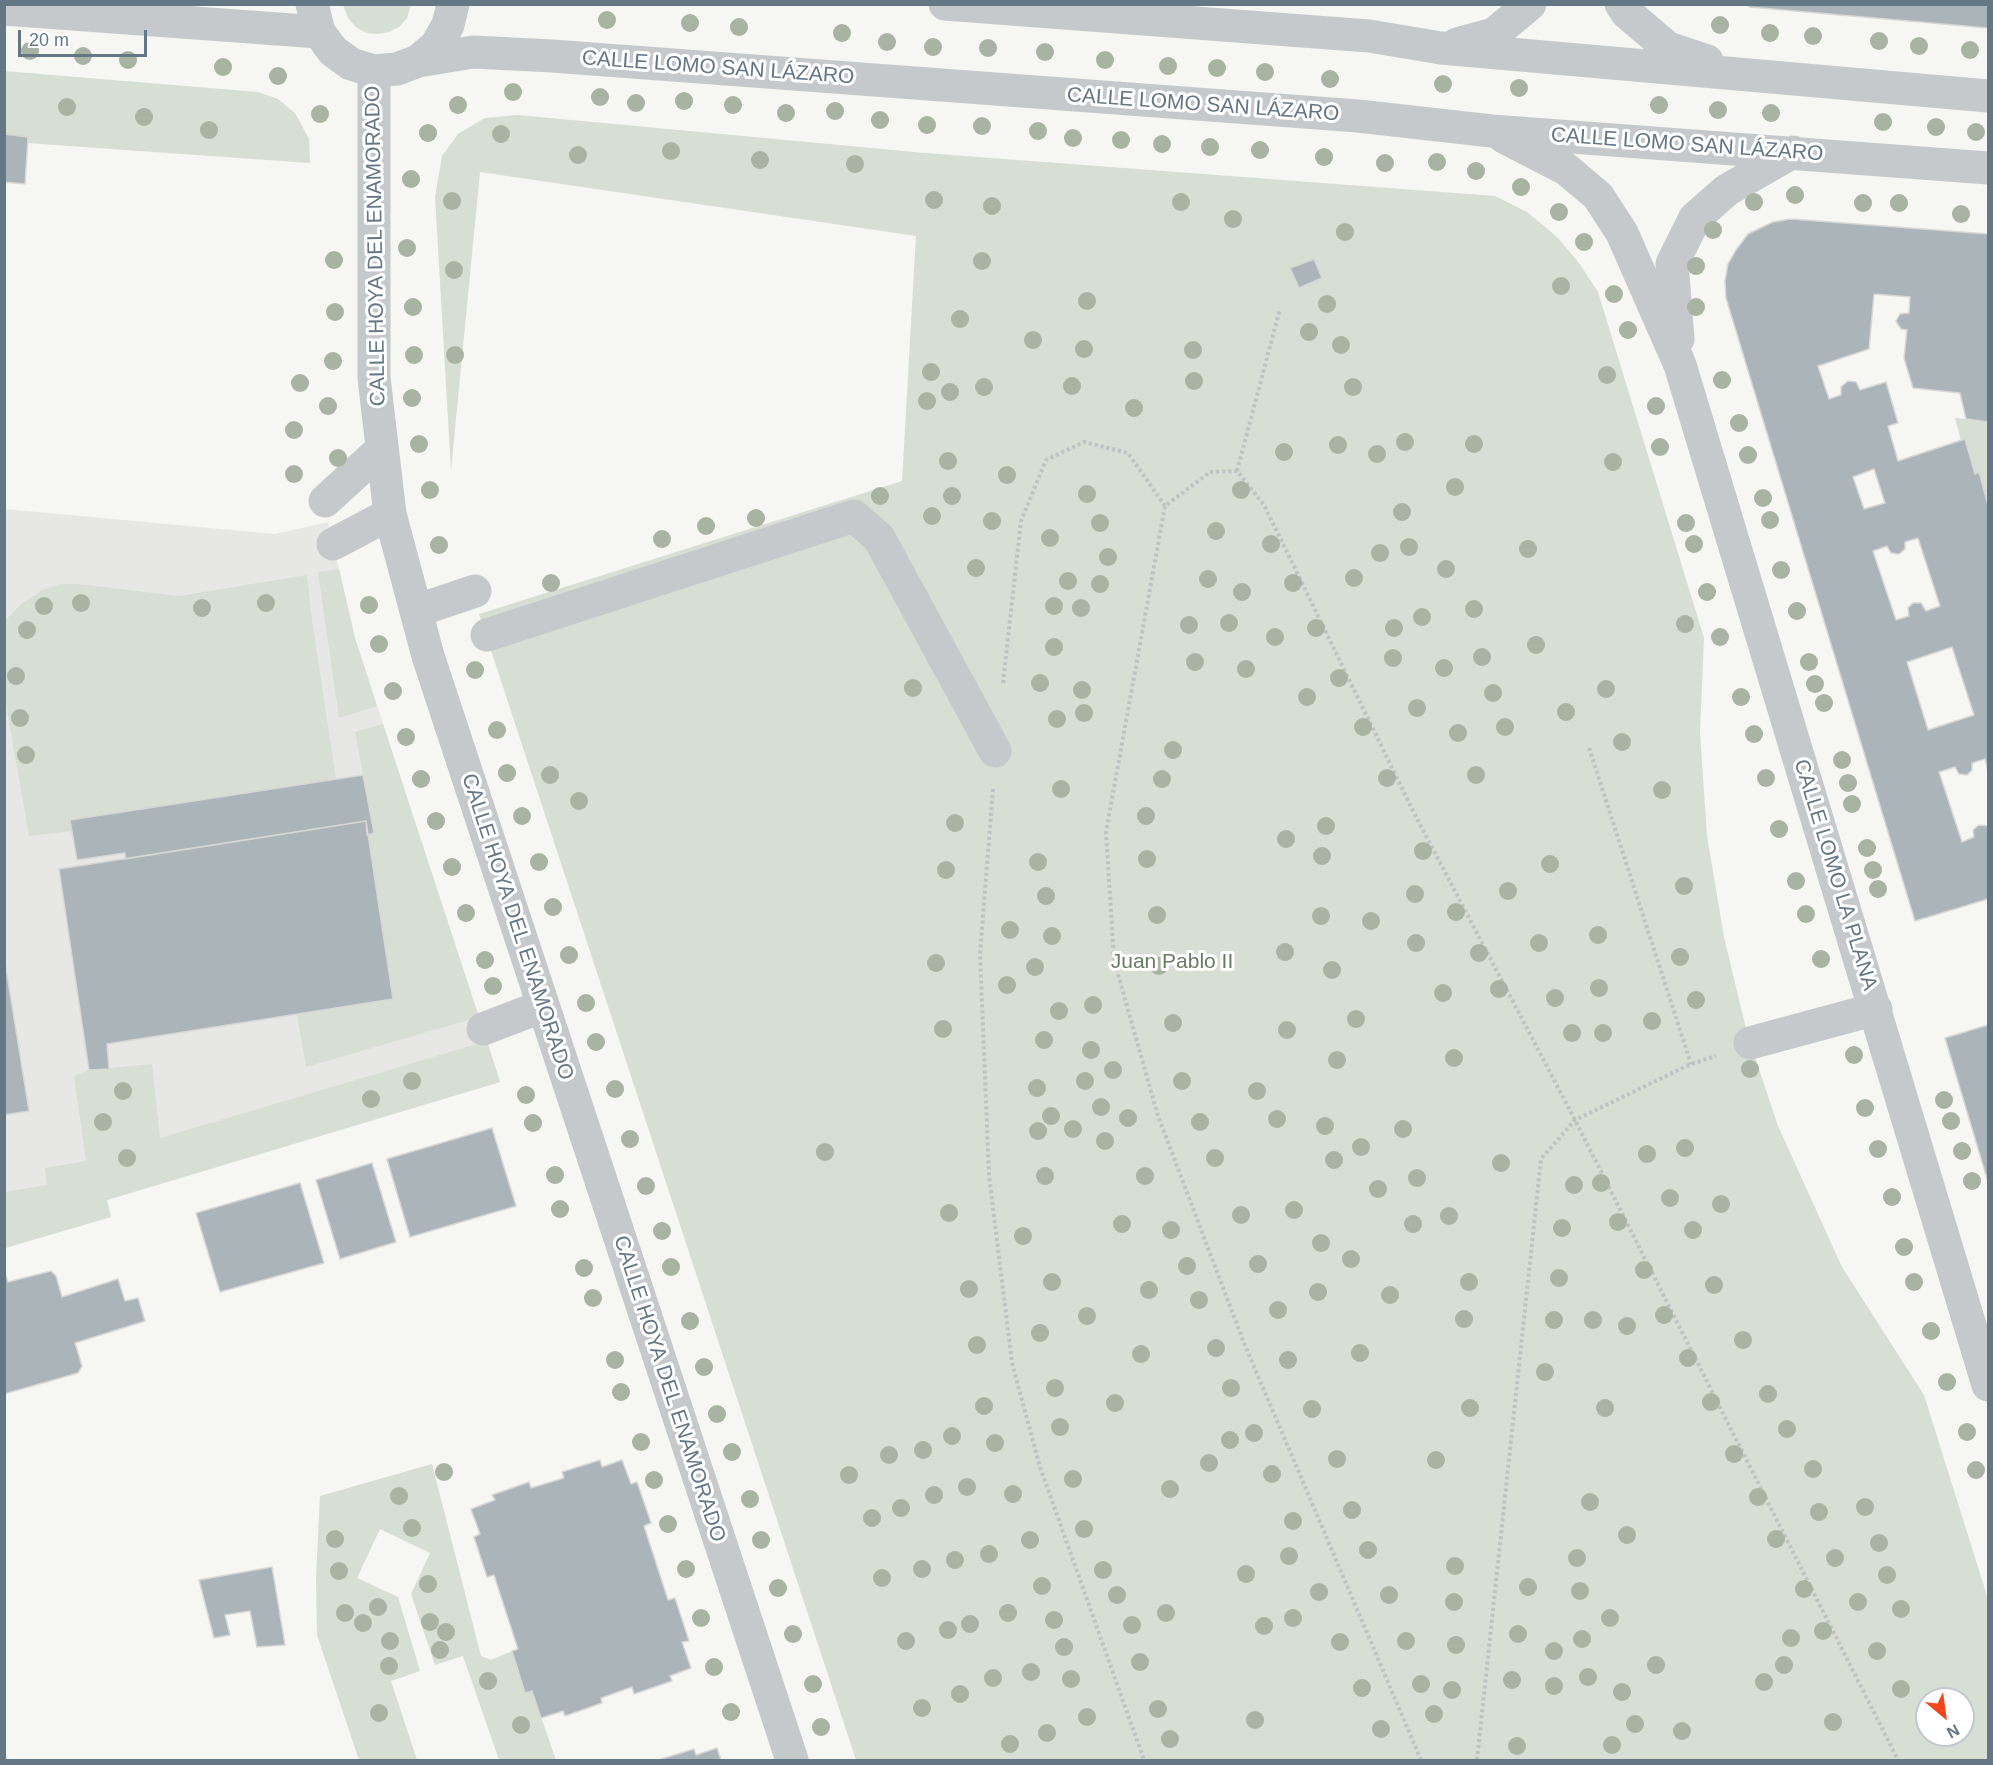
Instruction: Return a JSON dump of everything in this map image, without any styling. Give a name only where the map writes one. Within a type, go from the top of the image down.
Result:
[{"type":"street","points":[[418,61],[436,46],[448,25],[453,4]]},
{"type":"street","points":[[945,4],[1369,36],[1441,48],[1989,96]]},
{"type":"street","points":[[1441,48],[1494,34],[1530,4]]},
{"type":"street","points":[[1621,4],[1668,48],[1754,77]]},
{"type":"street","points":[[4,9],[316,18],[333,51],[351,64],[374,71]]},
{"type":"street","name":"CALLE LOMO SAN LÁZARO","points":[[374,71],[397,69],[418,61],[473,52],[552,56],[1358,116],[1492,131],[1989,168]]},
{"type":"street","name":"CALLE HOYA DEL ENAMORADO","points":[[374,71],[374,378],[390,514],[428,656],[792,1761]]},
{"type":"street","name":"CALLE LOMO LA PLANA","points":[[1492,131],[1566,169],[1598,196],[1622,233],[1680,365],[1989,1385]]},
{"type":"street","name":"CALLE LOMO LA PLANA","points":[[1680,365],[1671,264],[1695,218],[1726,190],[1792,152]]},
{"type":"street","points":[[325,501],[382,449]]},
{"type":"street","points":[[333,544],[390,514]]},
{"type":"street","points":[[487,635],[854,516],[879,538],[995,751]]},
{"type":"street","points":[[416,610],[475,591]]},
{"type":"street","points":[[483,1029],[543,1006]]},
{"type":"street","points":[[1750,1043],[1875,1009]]},
{"type":"path","points":[[1237,471],[1280,309]]},
{"type":"path","points":[[1144,1761],[1040,1467],[1012,1363],[989,1175],[980,954],[995,751],[1021,521],[1046,460],[1084,442],[1128,453],[1165,506]]},
{"type":"path","points":[[1237,471],[1210,472],[1165,506],[1106,832],[1114,960],[1158,1116],[1244,1343],[1421,1761]]},
{"type":"path","points":[[1237,471],[1264,505],[1414,813],[1575,1120],[1898,1761]]},
{"type":"path","points":[[1589,748],[1691,1064]]},
{"type":"path","points":[[1477,1761],[1541,1159],[1575,1120],[1691,1064],[1750,1043]]},
{"type":"shaded area","points":[[5,509],[275,534],[328,522],[355,638],[500,1082],[107,1200],[111,1217],[5,1248]]},
{"type":"green space","points":[[411,4],[407,18],[399,27],[378,34],[366,33],[356,27],[348,18],[343,5]]},
{"type":"green space","points":[[4,71],[258,92],[278,99],[295,113],[309,139],[310,163],[27,143],[28,137],[5,134]]},
{"type":"green space","name":"Juan Pablo II","points":[[518,115],[925,153],[1495,196],[1527,212],[1557,237],[1579,263],[1598,292],[1704,638],[1700,732],[1707,836],[1724,937],[1747,1033],[1778,1126],[1842,1267],[1924,1395],[1988,1599],[1988,1760],[856,1760],[479,614],[902,481],[916,236],[480,172],[451,470],[435,197],[442,156],[458,134],[485,118]]},
{"type":"green space","points":[[1955,418],[1988,421],[1988,505],[1979,473],[1975,474],[1965,440],[1961,441]]},
{"type":"green space","points":[[339,569],[355,638],[377,706],[339,718],[318,572]]},
{"type":"green space","points":[[307,575],[336,779],[71,820],[72,831],[29,836],[5,699],[4,622],[20,605],[42,590],[60,584],[79,584],[179,596]]},
{"type":"green space","points":[[383,724],[479,1017],[306,1067],[297,1015],[393,999],[367,835],[374,833],[355,732]]},
{"type":"green space","points":[[487,1041],[500,1082],[107,1200],[111,1217],[5,1248],[5,1192],[47,1185],[45,1168],[86,1161],[74,1076],[89,1070],[152,1064],[160,1138]]},
{"type":"green space","points":[[432,1464],[481,1656],[491,1660],[512,1651],[525,1693],[532,1691],[556,1760],[499,1760],[463,1656],[435,1665],[411,1594],[430,1553],[380,1529],[357,1578],[398,1597],[420,1671],[391,1681],[417,1760],[359,1760],[317,1635],[316,1578],[320,1496]]},
{"type":"building","points":[[1743,4],[1988,4],[1988,28],[1750,7]]},
{"type":"building","points":[[4,134],[28,137],[25,184],[4,182]]},
{"type":"building","points":[[1791,219],[1988,234],[1988,422],[1966,419],[1960,393],[1913,388],[1904,358],[1907,330],[1901,329],[1896,321],[1900,314],[1909,313],[1910,297],[1874,294],[1869,349],[1818,366],[1829,399],[1841,395],[1841,387],[1848,381],[1856,382],[1860,390],[1886,382],[1898,423],[1888,426],[1898,461],[1965,439],[1975,474],[1979,472],[1988,505],[1988,771],[1985,759],[1972,763],[1972,770],[1967,775],[1959,774],[1955,767],[1939,772],[1962,842],[1974,837],[1973,830],[1979,825],[1988,826],[1988,899],[1915,921],[1726,298],[1725,281],[1728,264],[1736,250],[1748,234],[1773,222]],"holes":[[[1874,469],[1885,503],[1864,509],[1853,477]],[[1918,538],[1940,606],[1926,611],[1921,603],[1913,603],[1908,608],[1909,616],[1896,620],[1873,551],[1887,546],[1891,553],[1899,554],[1905,549],[1905,542]],[[1952,647],[1974,715],[1928,730],[1907,662]]]},
{"type":"building","points":[[1314,259],[1322,278],[1299,288],[1290,268]]},
{"type":"building","points":[[363,775],[374,833],[367,835],[366,821],[125,859],[125,853],[77,860],[70,820]]},
{"type":"building","points":[[366,821],[393,999],[107,1044],[109,1069],[89,1070],[59,869]]},
{"type":"building","points":[[4,956],[29,1111],[4,1115]]},
{"type":"building","points":[[1988,1025],[1988,1182],[1945,1038]]},
{"type":"building","points":[[492,1128],[516,1206],[410,1237],[387,1159]]},
{"type":"building","points":[[372,1163],[396,1242],[340,1259],[316,1180]]},
{"type":"building","points":[[300,1183],[324,1263],[220,1292],[196,1213]]},
{"type":"building","points":[[4,1270],[8,1282],[51,1271],[56,1276],[62,1297],[118,1279],[125,1301],[138,1298],[145,1321],[75,1343],[82,1366],[78,1373],[4,1394]]},
{"type":"building","points":[[600,1460],[602,1467],[622,1460],[631,1484],[637,1482],[651,1523],[644,1526],[668,1600],[675,1598],[689,1641],[682,1642],[691,1668],[670,1676],[672,1681],[634,1694],[632,1687],[601,1698],[602,1703],[565,1716],[563,1711],[541,1718],[532,1691],[525,1693],[512,1651],[518,1649],[494,1575],[487,1577],[474,1537],[480,1534],[471,1509],[495,1500],[492,1495],[529,1482],[531,1488],[564,1478],[562,1472]]},
{"type":"building","points":[[272,1567],[285,1645],[257,1647],[250,1611],[225,1615],[230,1635],[214,1638],[199,1580]]},
{"type":"building","points":[[717,1748],[721,1760],[658,1760],[694,1749],[696,1755]]}]
